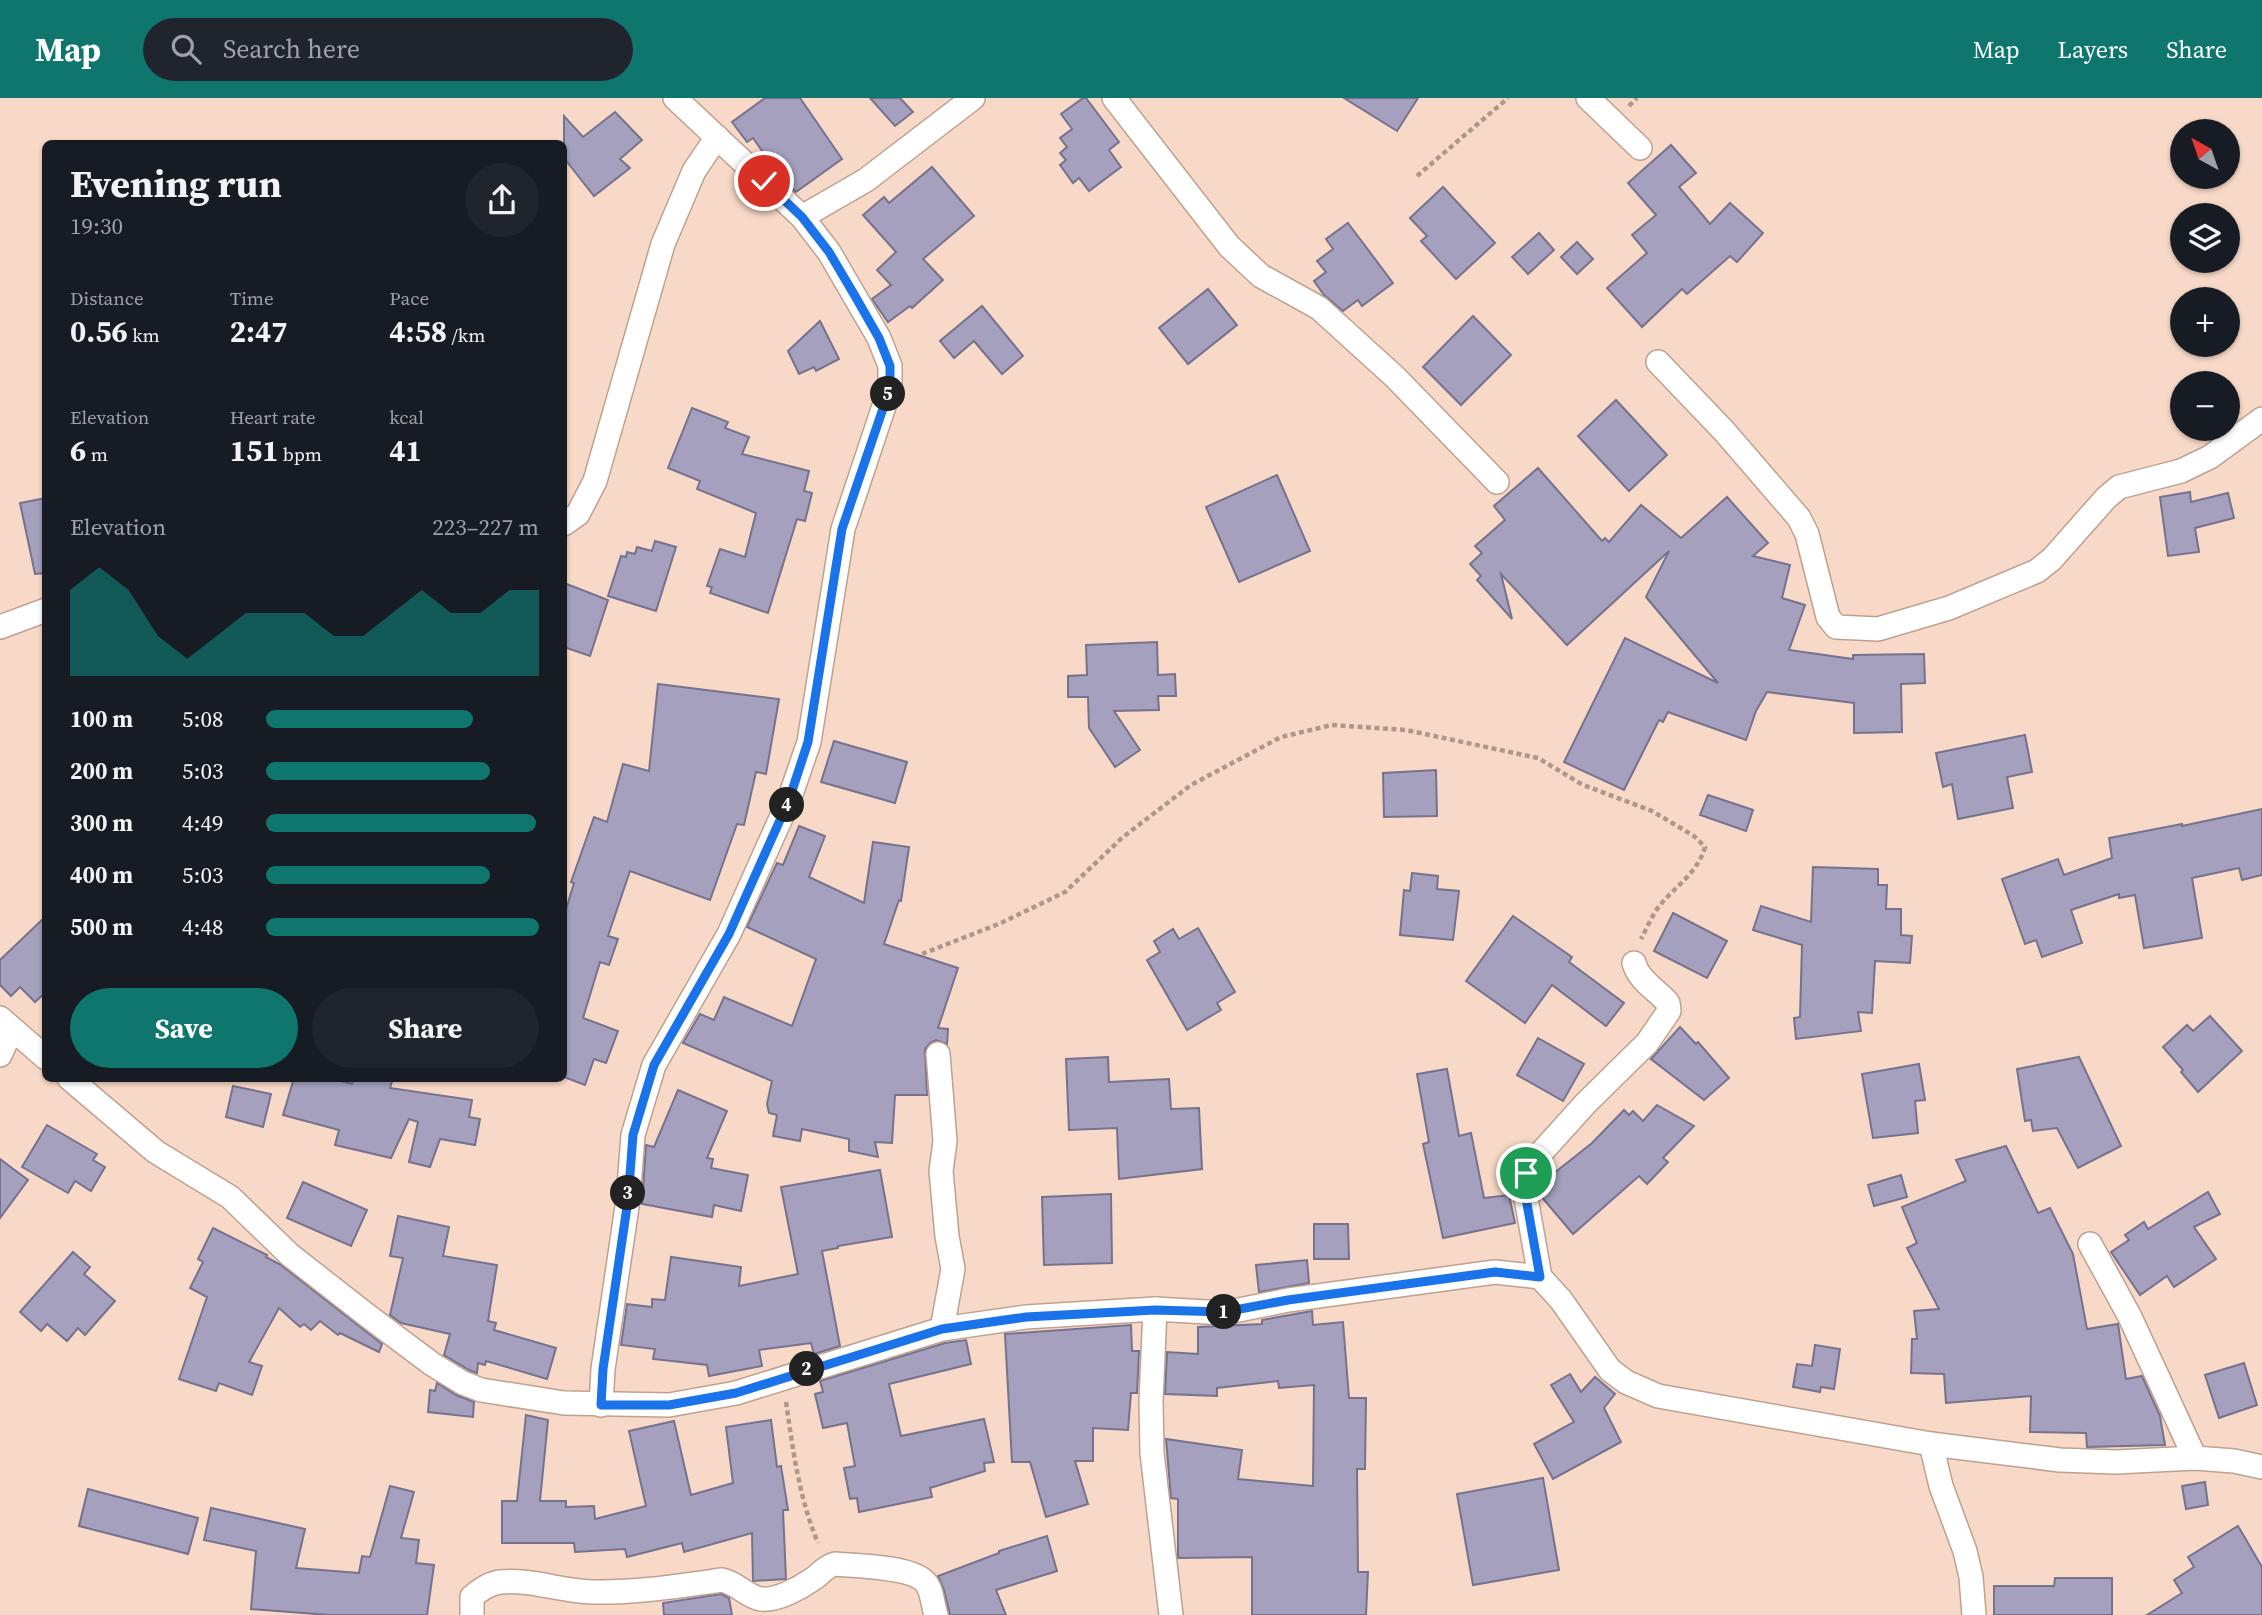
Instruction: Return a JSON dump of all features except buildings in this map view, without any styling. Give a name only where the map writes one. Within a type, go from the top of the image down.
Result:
[{"type":"street","points":[[601,1405],[603,1369],[628,1200],[633,1135],[654,1065],[729,934],[789,800],[808,742],[842,529],[890,388],[890,366],[879,338],[829,252],[802,217],[675,98]]},
{"type":"street","points":[[802,217],[866,180],[973,98]]},
{"type":"street","points":[[1114,98],[1229,246],[1261,276],[1319,308],[1395,377],[1497,482]]},
{"type":"street","points":[[1588,98],[1640,148]]},
{"type":"street","points":[[567,522],[578,514],[595,481],[663,243],[694,171],[717,137]]},
{"type":"street","points":[[1658,362],[1724,431],[1799,518],[1807,534],[1828,617],[1836,627],[1878,629],[1949,608],[2037,571],[2052,559],[2119,487],[2181,471],[2200,462],[2262,419]]},
{"type":"street","points":[[0,627],[42,611]]},
{"type":"street","points":[[1634,963],[1636,971],[1644,981],[1668,1003],[1669,1012],[1647,1043],[1594,1095],[1530,1165],[1524,1187],[1540,1277],[1561,1300],[1610,1370],[1626,1382],[1658,1396],[1931,1444],[2060,1460],[2116,1462],[2195,1458],[2234,1461],[2262,1468]]},
{"type":"street","points":[[0,1055],[6,1024],[42,1055]]},
{"type":"street","points":[[938,1054],[945,1140],[941,1171],[953,1269],[942,1329]]},
{"type":"street","points":[[74,1082],[156,1152],[230,1197],[290,1255],[368,1317],[442,1370],[481,1390],[564,1403],[669,1405],[736,1393],[942,1329],[1026,1317],[1155,1310],[1224,1312],[1288,1300],[1495,1272],[1540,1277]]},
{"type":"street","points":[[2090,1244],[2130,1317],[2195,1458]]},
{"type":"street","points":[[1155,1310],[1151,1401],[1153,1454],[1171,1615]]},
{"type":"street","points":[[1931,1444],[1941,1486],[1965,1551],[1971,1577],[1974,1615]]},
{"type":"street","points":[[472,1615],[472,1597],[496,1582],[528,1581],[589,1592],[629,1591],[722,1580],[763,1599],[797,1588],[835,1564],[915,1575],[927,1584],[936,1615]]},
{"type":"path","points":[[1417,176],[1508,98]]},
{"type":"path","points":[[922,954],[1001,923],[1065,892],[1123,837],[1191,785],[1281,737],[1332,725],[1406,730],[1538,758],[1583,785],[1652,811],[1701,841],[1705,852],[1691,872],[1658,906],[1636,949],[1634,963]]},
{"type":"path","points":[[782,1377],[807,1518],[828,1566]]},
{"type":"route","points":[[764,181],[802,217],[829,252],[879,338],[890,366],[890,388],[842,529],[808,742],[789,800],[729,934],[654,1065],[633,1135],[628,1200],[603,1369],[601,1405],[669,1405],[736,1393],[942,1329],[1026,1317],[1155,1310],[1224,1312],[1288,1300],[1495,1272],[1540,1277],[1524,1187],[1526,1173]]}]
